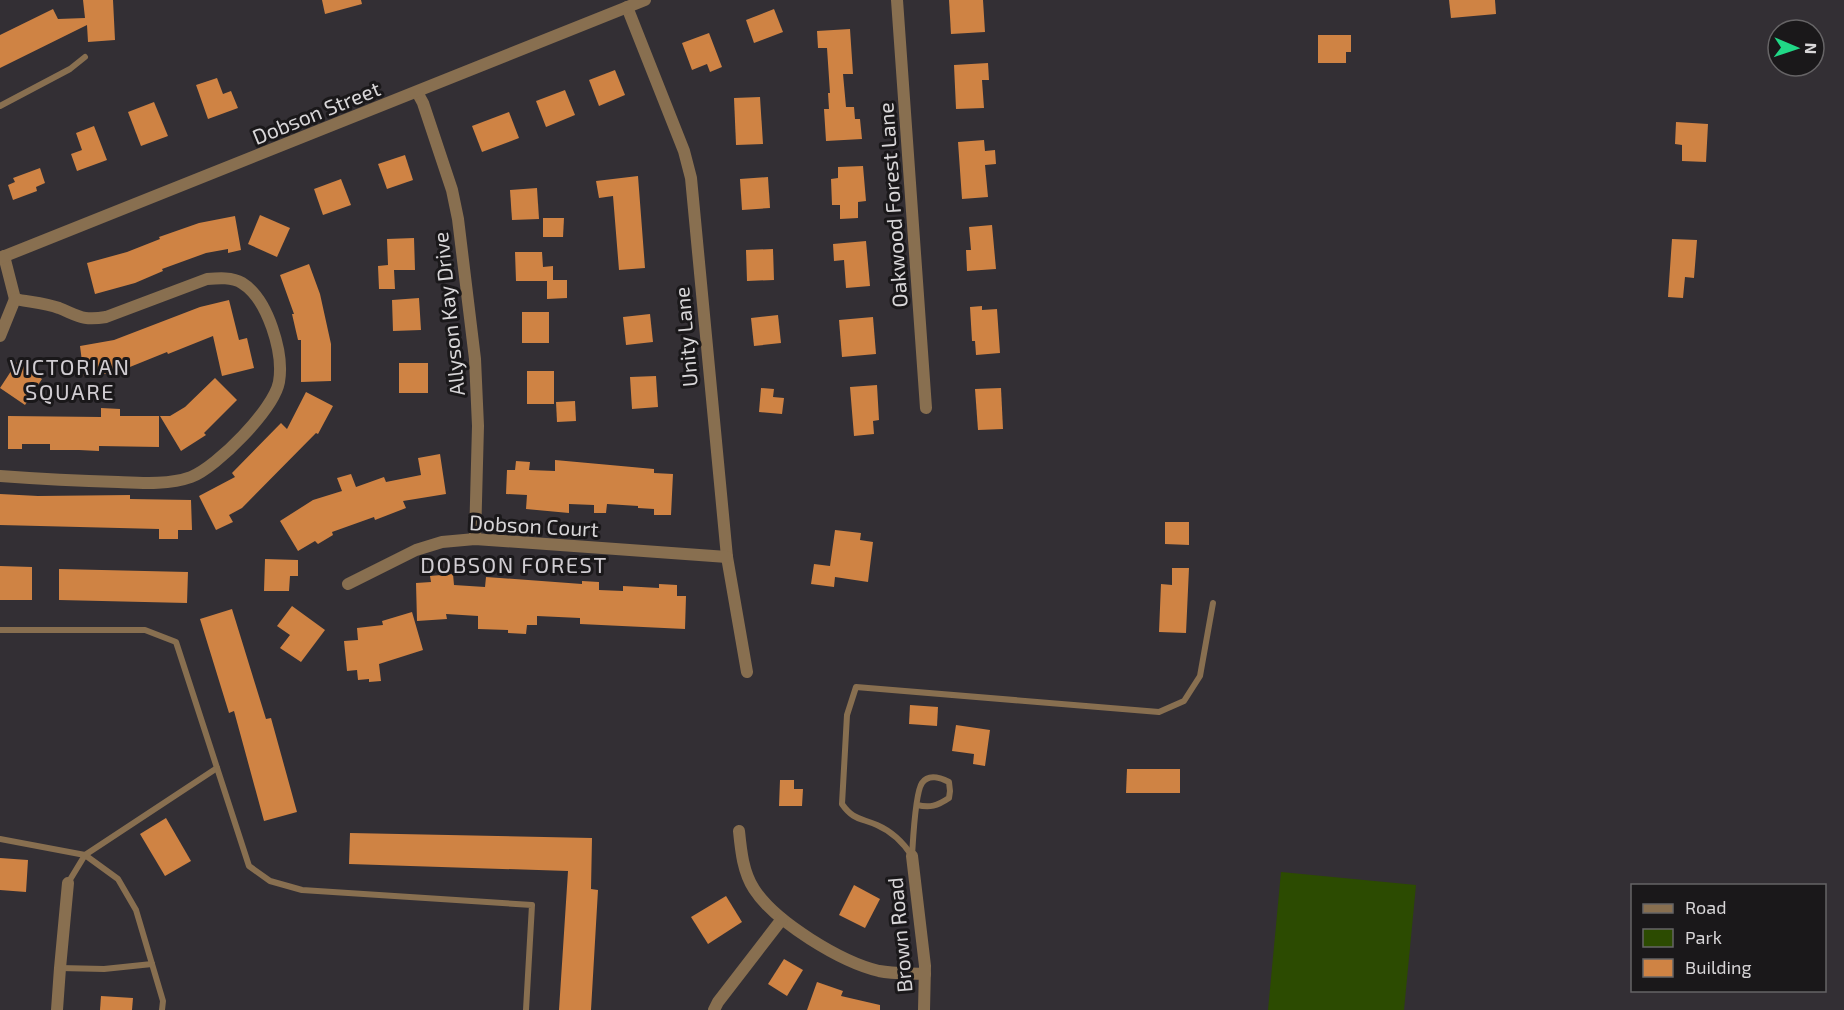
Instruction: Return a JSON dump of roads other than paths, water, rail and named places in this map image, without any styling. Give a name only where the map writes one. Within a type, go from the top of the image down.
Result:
[{"type":"street","name":"Dobson Street","points":[[2,257],[645,0]]},
{"type":"street","name":"Oakwood Forest Lane","points":[[897,0],[926,408]]},
{"type":"street","name":"Unity Lane","points":[[627,7],[684,151],[691,178],[727,557],[747,672]]},
{"type":"street","name":"Allyson Kay Drive","points":[[417,92],[423,103],[452,190],[459,231],[475,359],[478,426],[475,538]]},
{"type":"street","points":[[0,336],[15,299],[2,257]]},
{"type":"street","points":[[0,476],[145,483],[188,478],[225,455],[267,405],[280,381],[279,358],[266,310],[248,287],[236,280],[207,279],[106,318],[92,320],[71,315],[58,308],[15,299]]},
{"type":"street","name":"Dobson Court","points":[[348,584],[416,550],[442,542],[475,538],[727,557]]},
{"type":"street","points":[[739,831],[743,863],[753,888],[782,919],[834,953],[864,966],[880,971],[925,974]]},
{"type":"street","name":"Brown Road","points":[[912,856],[925,974],[924,1010]]},
{"type":"street","points":[[57,1010],[68,883]]},
{"type":"street","points":[[714,1010],[782,919]]},
{"type":"lane","points":[[0,106],[70,69],[85,57]]},
{"type":"lane","points":[[912,856],[900,839],[876,825],[861,821],[848,813],[842,804],[848,716],[855,687],[1159,712],[1184,701],[1200,676],[1213,603]]},
{"type":"lane","points":[[0,630],[146,630],[176,642],[249,866],[270,881],[302,890],[532,905],[526,1010]]},
{"type":"lane","points":[[68,883],[85,855],[217,768]]},
{"type":"lane","points":[[912,856],[917,805],[922,783],[929,778],[940,777],[949,782],[948,798],[939,805],[928,808],[917,805]]},
{"type":"lane","points":[[0,839],[85,855],[118,879],[136,910],[163,1001],[162,1010]]},
{"type":"lane","points":[[60,968],[104,969],[152,964]]},
{"type":"district","name":"VICTORIAN SQUARE","points":[[70,378]]},
{"type":"district","name":"DOBSON FOREST","points":[[514,564]]}]
